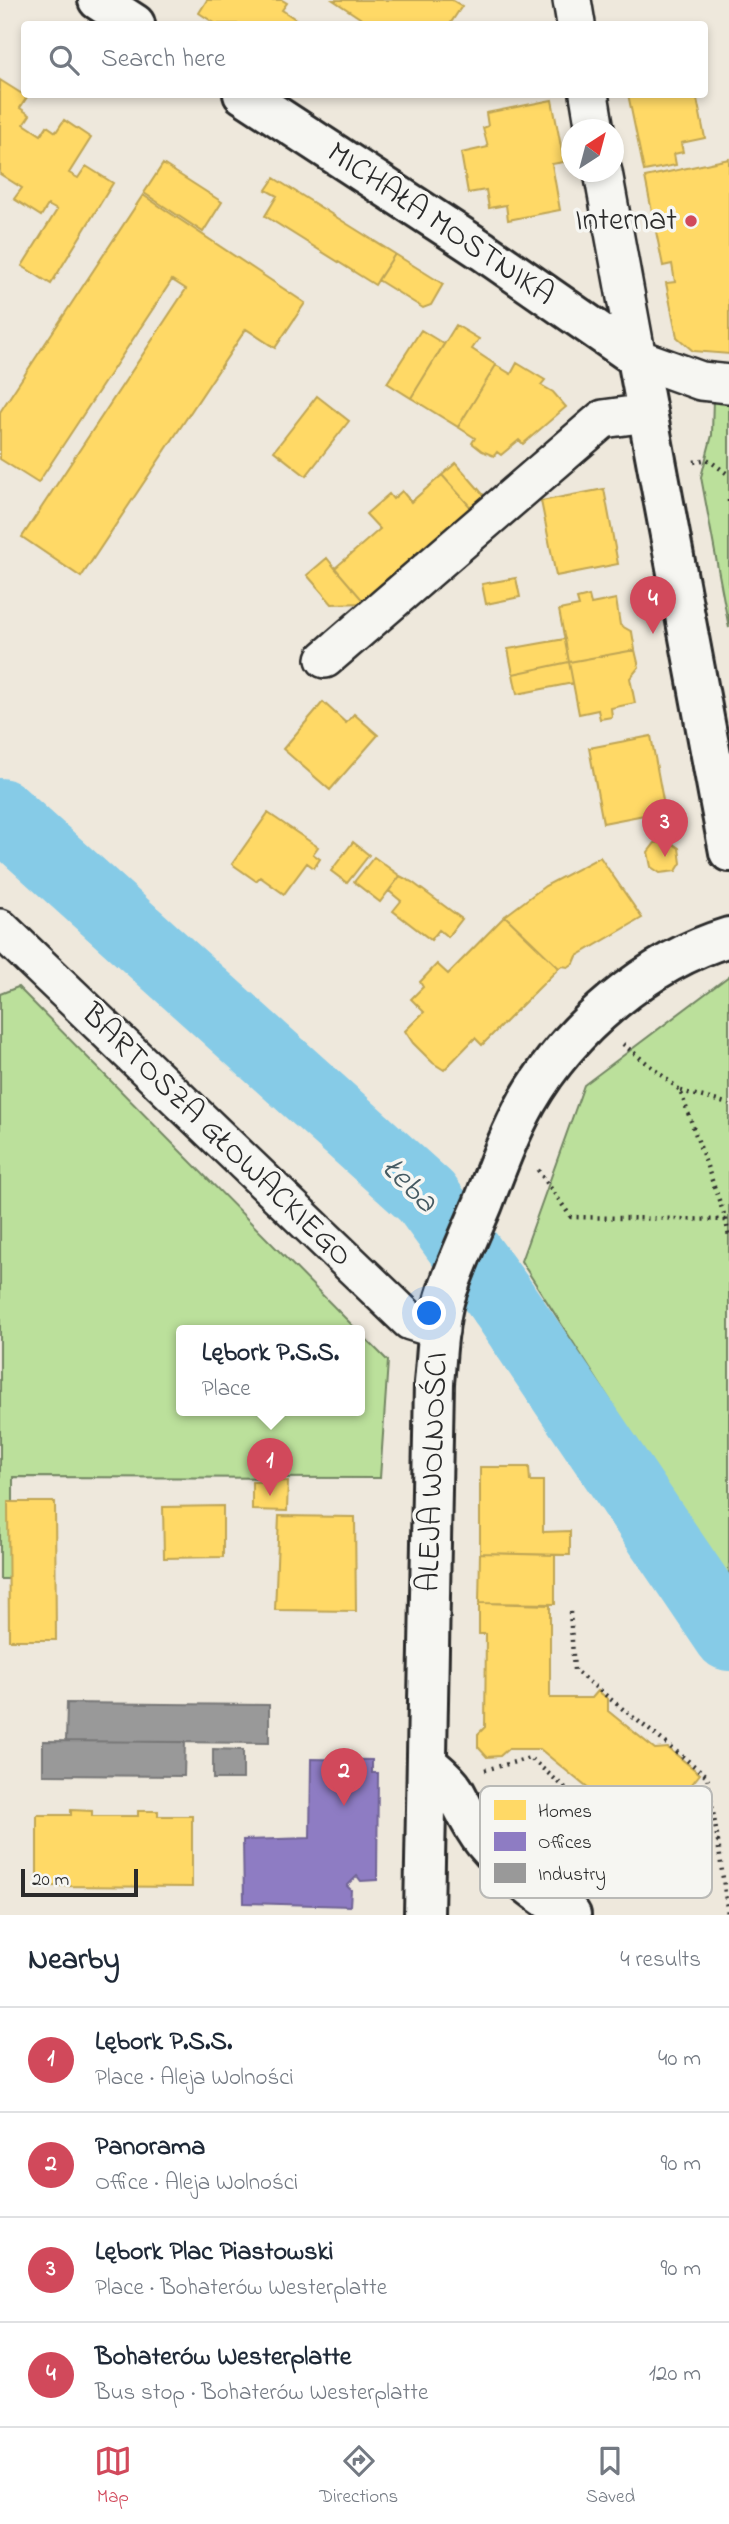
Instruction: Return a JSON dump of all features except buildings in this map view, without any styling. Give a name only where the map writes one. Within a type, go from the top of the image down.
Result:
[{"type":"street","points":[[98,0],[130,21]]},
{"type":"street","points":[[572,0],[576,21]]},
{"type":"street","name":"MICHAŁA MOSTNIKA","points":[[249,98],[494,259],[636,358]]},
{"type":"street","points":[[590,98],[593,119]]},
{"type":"street","points":[[605,182],[729,852]]},
{"type":"street","points":[[636,358],[701,381],[729,384]]},
{"type":"street","points":[[325,659],[603,419],[647,413]]},
{"type":"street","name":"BARTOSZA GŁOWACKIEGO","points":[[0,928],[410,1321],[442,1315]]},
{"type":"street","name":"ALEJA WOLNOŚCI","points":[[424,1915],[434,1382],[442,1315],[518,1155],[523,1110],[539,1083],[571,1042],[593,1020],[658,968],[691,950],[729,937]]},
{"type":"street","points":[[427,1763],[453,1788],[464,1812],[480,1836]]},
{"type":"street","points":[[547,1898],[571,1915]]},
{"type":"path","points":[[689,463],[708,460],[729,475]]},
{"type":"path","points":[[623,1043],[680,1090],[729,1104]]},
{"type":"path","points":[[680,1090],[727,1220],[729,1237]]},
{"type":"path","points":[[518,1155],[571,1217],[727,1220]]},
{"type":"path","points":[[570,1612],[574,1670],[708,1776],[710,1786]]},
{"type":"path","points":[[480,1771],[530,1758],[564,1786]]},
{"type":"path","points":[[712,1802],[729,1915]]},
{"type":"path","points":[[712,1842],[718,1842]]},
{"type":"green space","points":[[713,397],[729,399],[729,628],[701,477],[712,435]]},
{"type":"green space","points":[[729,976],[729,1586],[521,1261],[584,1085]]},
{"type":"green space","points":[[18,987],[352,1325],[176,1325],[176,1416],[365,1416],[365,1338],[388,1361],[380,1478],[13,1477],[13,1579],[0,1579],[0,994]]},
{"type":"waterway","name":"Łeba","points":[[0,813],[426,1197],[505,1305],[729,1636]]},
{"type":"place","name":"Internat","points":[[691,221]]},
{"type":"place","name":"Bohaterów Westerplatte","points":[[653,634]]},
{"type":"place","name":"Lębork Plac Piastowski","points":[[665,857]]},
{"type":"place","name":"Lębork P.S.S.","points":[[270,1496]]},
{"type":"place","name":"Panorama","points":[[344,1806]]}]
